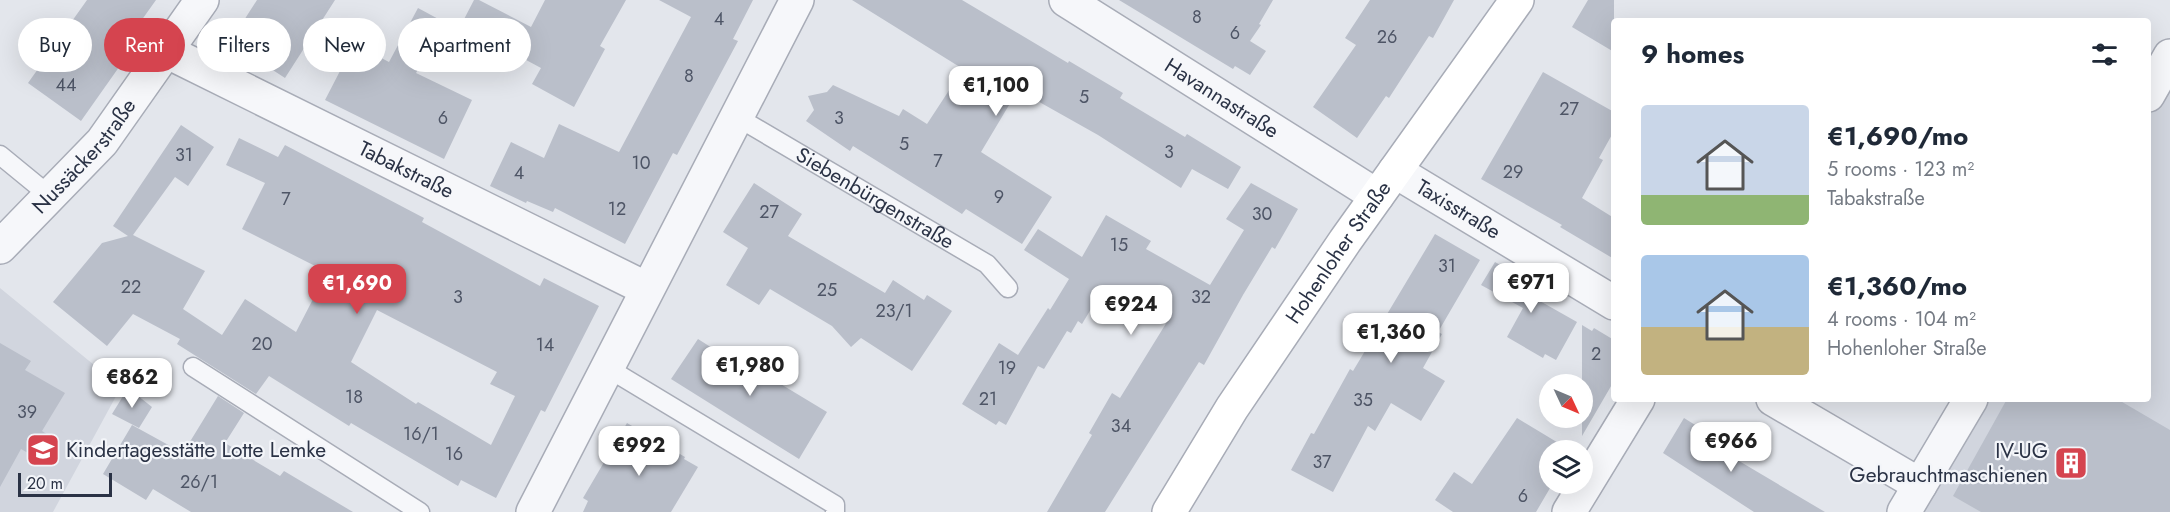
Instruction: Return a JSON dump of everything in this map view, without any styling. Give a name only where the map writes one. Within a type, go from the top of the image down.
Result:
[{"type":"street","name":"Nussäckerstraße","points":[[185,24],[202,0]]},
{"type":"street","points":[[533,512],[797,0]]},
{"type":"street","name":"Havannastraße","points":[[1066,0],[1386,184]]},
{"type":"street","name":"Hohenloher Straße","points":[[1169,512],[1232,408],[1386,184],[1517,0]]},
{"type":"street","points":[[2151,90],[2170,56]]},
{"type":"street","name":"Tabakstraße","points":[[185,60],[647,289]]},
{"type":"street","name":"Nussäckerstraße","points":[[0,247],[102,142],[151,72]]},
{"type":"street","name":"Taxisstraße","points":[[1386,184],[1611,301]]},
{"type":"street","points":[[1569,512],[1636,402]]},
{"type":"street","points":[[1777,402],[1912,499],[1969,402]]},
{"type":"lane","name":"Siebenbürgenstraße","points":[[737,117],[987,264],[1008,288]]},
{"type":"lane","points":[[0,155],[50,196]]},
{"type":"lane","points":[[193,367],[420,512]]},
{"type":"lane","points":[[606,367],[835,505],[835,512]]},
{"type":"shaded area","name":"IV-UG Gebrauchtmaschienen","points":[[2170,75],[2170,512],[1917,512],[1980,402],[2151,402],[2151,107]]},
{"type":"shaded area","name":"Kindertagesstätte Lotte Lemke","points":[[0,288],[121,387],[53,512],[0,512]]},
{"type":"building","points":[[87,0],[156,0],[143,18],[104,18],[104,72],[116,72],[81,121],[28,83],[36,72],[92,72],[92,18],[74,18]]},
{"type":"building","points":[[257,0],[335,0],[323,18],[303,18],[303,50],[291,69],[291,18],[245,18]]},
{"type":"building","points":[[474,0],[479,0],[514,18],[465,18]]},
{"type":"building","points":[[545,0],[626,0],[600,46],[605,49],[574,107],[532,84],[541,68],[531,63],[531,27]]},
{"type":"building","points":[[659,0],[753,0],[733,39],[738,41],[677,155],[673,153],[625,244],[555,208],[553,212],[527,201],[526,203],[490,186],[511,142],[544,158],[559,124],[619,152],[691,17]]},
{"type":"building","points":[[852,0],[962,0],[1123,93],[1120,98],[1185,137],[1187,134],[1241,167],[1228,189],[1192,169],[1181,188],[1098,135],[1018,90],[981,152],[1052,197],[1022,244],[966,209],[962,214],[853,146],[850,151],[806,121],[814,110],[808,96],[827,92],[833,85],[899,116],[903,109],[927,124],[963,69]]},
{"type":"building","points":[[1119,0],[1273,0],[1250,41],[1266,51],[1250,75],[1235,66],[1233,69]]},
{"type":"building","points":[[1370,0],[1454,0],[1433,38],[1429,36],[1389,98],[1386,96],[1357,138],[1313,107],[1356,45],[1345,38]]},
{"type":"building","points":[[1588,0],[1614,0],[1614,18],[1611,18],[1611,50],[1572,27]]},
{"type":"building","points":[[418,8],[437,18],[413,18]]},
{"type":"building","points":[[398,45],[398,72],[417,72],[472,100],[444,159],[325,100],[340,72],[386,72],[386,60],[389,62]]},
{"type":"building","points":[[276,72],[289,72],[285,78]]},
{"type":"building","points":[[1543,72],[1611,110],[1611,136],[1599,158],[1603,160],[1582,198],[1611,216],[1611,257],[1560,227],[1562,225],[1481,179]]},
{"type":"building","points":[[181,125],[214,147],[188,186],[175,177],[133,235],[205,271],[183,309],[222,335],[245,299],[296,332],[327,272],[242,229],[265,183],[226,165],[239,138],[278,157],[285,145],[424,218],[422,222],[540,286],[544,278],[599,306],[545,412],[541,410],[496,498],[461,480],[458,486],[351,423],[349,426],[269,376],[256,394],[177,344],[180,339],[133,314],[107,346],[53,302],[102,243],[128,236],[113,226]],"holes":[[[377,310],[497,372],[490,384],[515,396],[491,445],[418,402],[416,404],[351,362]]]},
{"type":"building","points":[[754,183],[802,214],[788,236],[885,293],[893,280],[924,300],[927,295],[952,311],[912,371],[861,338],[851,347],[832,326],[770,289],[759,305],[726,285],[748,248],[723,232]]},
{"type":"building","points":[[1251,183],[1298,209],[1275,249],[1272,247],[1243,295],[1204,365],[1199,362],[1105,512],[1047,512],[1092,435],[1089,433],[1112,393],[1120,398],[1170,317],[1122,289],[1111,307],[1097,299],[1082,324],[1078,321],[1071,333],[1067,331],[1044,369],[1038,366],[1006,425],[999,421],[996,425],[962,404],[999,343],[1018,355],[1069,279],[1024,250],[1038,229],[1082,257],[1106,215],[1151,241],[1146,249],[1210,285],[1244,230],[1226,219]]},
{"type":"building","points":[[1435,234],[1480,260],[1438,332],[1442,334],[1423,368],[1445,381],[1421,421],[1391,403],[1375,431],[1368,426],[1333,492],[1291,470],[1350,369],[1353,371]]},
{"type":"building","points":[[1495,262],[1537,286],[1531,296],[1577,322],[1556,360],[1545,354],[1543,358],[1507,337],[1523,308],[1481,285]]},
{"type":"building","points":[[1582,325],[1592,331],[1594,328],[1611,338],[1611,386],[1593,417],[1593,374],[1582,374]]},
{"type":"building","points":[[698,339],[720,353],[723,349],[827,412],[799,459],[671,379]]},
{"type":"building","points":[[0,343],[31,361],[25,370],[65,393],[42,431],[54,439],[42,461],[21,449],[0,487]]},
{"type":"building","points":[[128,388],[152,407],[139,428],[112,414]]},
{"type":"building","points":[[218,396],[244,413],[225,443],[280,476],[284,471],[353,512],[191,512],[153,489],[146,500],[103,474],[132,425],[183,453]]},
{"type":"building","name":"IV-UG Gebrauchtmaschienen","points":[[2005,402],[2122,402],[2170,430],[2170,512],[1981,512],[1953,496]]},
{"type":"building","points":[[1517,418],[1553,440],[1539,440],[1539,494],[1547,494],[1536,512],[1453,512],[1435,500],[1454,472],[1472,484]]},
{"type":"building","points":[[1684,418],[1716,438],[1712,445],[1825,512],[1754,512],[1663,453]]},
{"type":"building","points":[[627,423],[698,467],[671,512],[583,512],[588,501],[583,498]]},
{"type":"place","name":"Kindertagesstätte Lotte Lemke","points":[[43,450]]},
{"type":"place","name":"IV-UG Gebrauchtmaschienen","points":[[2071,463]]}]
